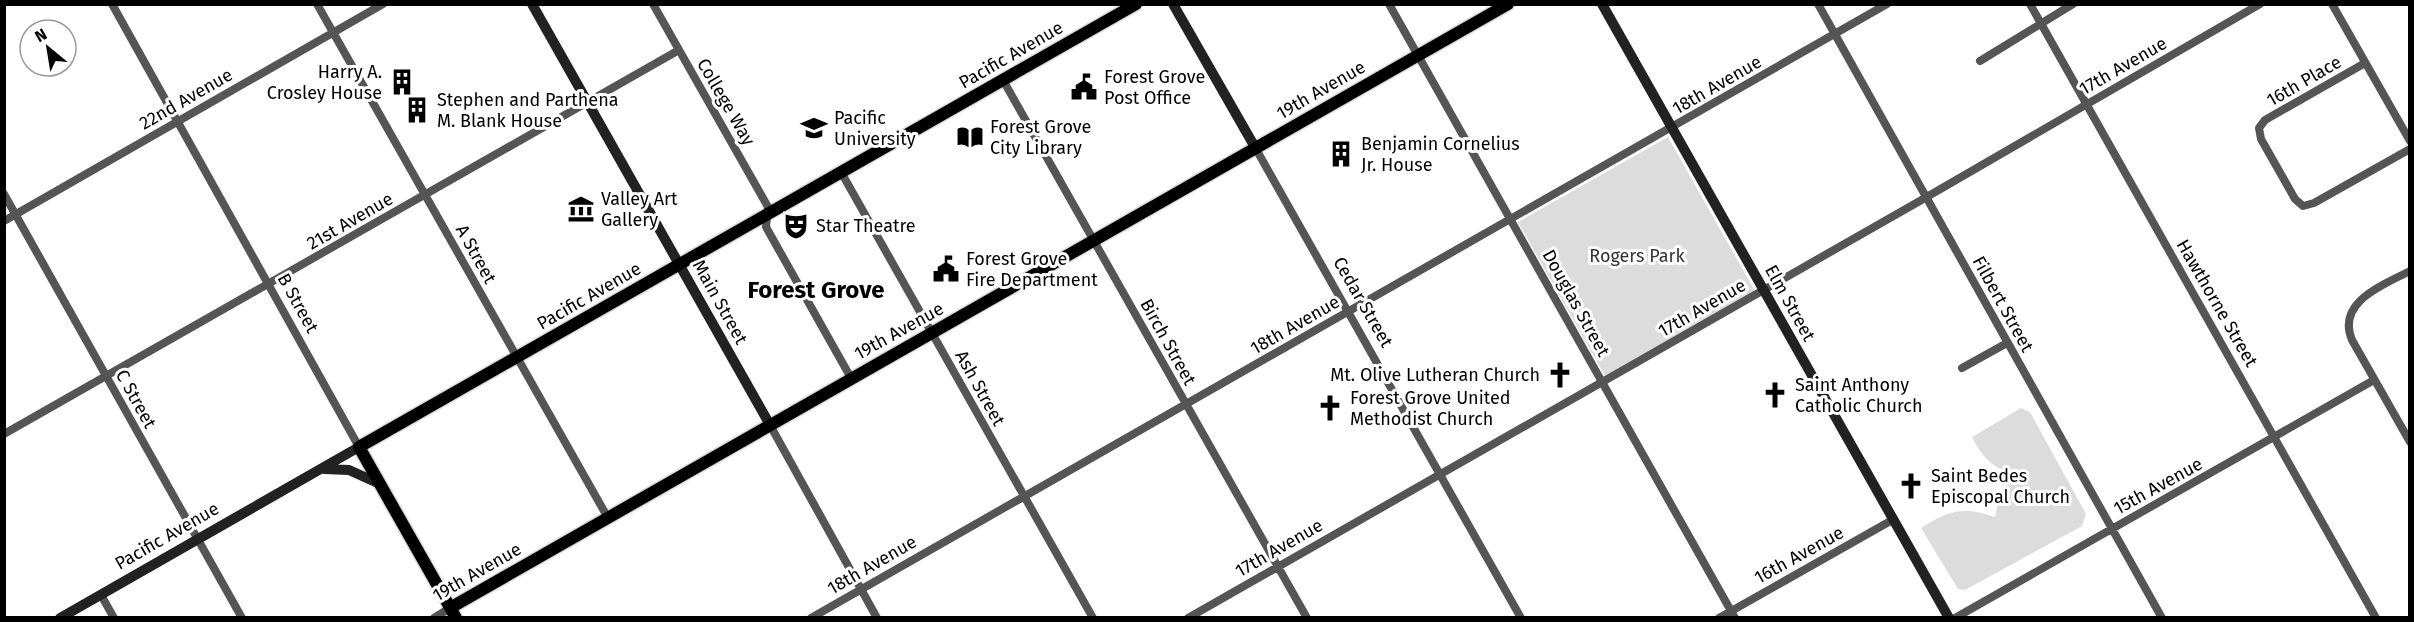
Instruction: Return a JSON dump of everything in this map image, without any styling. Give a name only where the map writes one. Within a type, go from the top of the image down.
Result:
[{"type":"main road","name":"Pacific Avenue","points":[[359,447],[1136,4]]},
{"type":"main road","name":"19th Avenue","points":[[453,613],[608,518],[1508,4]]},
{"type":"main road","name":"B Street","points":[[359,447],[453,613]]},
{"type":"street","name":"B Street","points":[[112,4],[359,447]]},
{"type":"street","name":"A Street","points":[[317,4],[608,518]]},
{"type":"street","name":"22nd Avenue","points":[[4,221],[383,4]]},
{"type":"street","name":"Main Street","points":[[532,4],[877,618]]},
{"type":"street","name":"College Way","points":[[653,4],[768,207],[766,227],[851,378]]},
{"type":"street","name":"Cedar Street","points":[[1173,4],[1521,618]]},
{"type":"street","name":"Douglas Street","points":[[1389,4],[1733,614]]},
{"type":"street","name":"Elm Street","points":[[1602,4],[1949,618]]},
{"type":"street","name":"Filbert Street","points":[[1818,4],[2162,618]]},
{"type":"street","name":"18th Avenue","points":[[811,618],[1887,4]]},
{"type":"street","name":"Hawthorne Street","points":[[2030,4],[2376,618]]},
{"type":"street","points":[[1980,61],[2073,4]]},
{"type":"street","name":"17th Avenue","points":[[1188,618],[1927,197],[2260,4]]},
{"type":"street","points":[[2332,4],[2409,141]]},
{"type":"street","name":"21st Avenue","points":[[4,434],[679,50]]},
{"type":"street","name":"16th Place","points":[[2365,63],[2265,120],[2259,128],[2261,139],[2295,200],[2303,206],[2314,204],[2409,149]]},
{"type":"street","name":"Birch Street","points":[[1003,81],[1306,618]]},
{"type":"street","name":"Ash Street","points":[[841,172],[1092,618]]},
{"type":"street","name":"C Street","points":[[4,194],[242,618]]},
{"type":"street","points":[[2409,271],[2360,300],[2350,315],[2349,333],[2409,442]]},
{"type":"street","points":[[1962,368],[2007,343]]},
{"type":"street","name":"15th Avenue","points":[[1955,618],[2374,380]]},
{"type":"street","name":"Pacific Avenue","points":[[60,618],[359,447]]},
{"type":"street","points":[[321,469],[349,470],[380,484]]},
{"type":"street","name":"16th Avenue","points":[[1719,618],[1733,614],[1894,519]]},
{"type":"street","points":[[101,595],[114,618]]},
{"type":"street","name":"19th Avenue","points":[[434,618],[453,613]]},
{"type":"green space","name":"Rogers Park","points":[[1668,137],[1755,291],[1605,376],[1518,222]]},
{"type":"green space","points":[[2021,408],[2030,412],[2086,514],[2082,526],[1965,590],[1958,589],[1921,528],[1940,517],[1957,512],[1975,512],[1995,517],[1999,497],[2013,473],[1993,465],[1979,450],[1972,437]]},
{"type":"place","name":"Harry A. Crosley House","points":[[402,82]]},
{"type":"place","name":"Forest Grove Post Office","points":[[1084,87]]},
{"type":"place","name":"Stephen and Parthena M. Blank House","points":[[417,110]]},
{"type":"place","name":"Pacific University","points":[[814,128]]},
{"type":"place","name":"Forest Grove City Library","points":[[970,137]]},
{"type":"place","name":"Benjamin Cornelius Jr. House","points":[[1341,154]]},
{"type":"place","name":"Valley Art Gallery","points":[[581,209]]},
{"type":"place","name":"Star Theatre","points":[[796,226]]},
{"type":"place","name":"Forest Grove Fire Department","points":[[946,269]]},
{"type":"place","name":"Mt. Olive Lutheran Church","points":[[1560,375]]},
{"type":"place","name":"Saint Anthony Catholic Church","points":[[1775,395]]},
{"type":"place","name":"Forest Grove United Methodist Church","points":[[1330,408]]},
{"type":"place","name":"Saint Bedes Episcopal Church","points":[[1911,486]]},
{"type":"district","name":"Forest Grove","points":[[816,290]]}]
